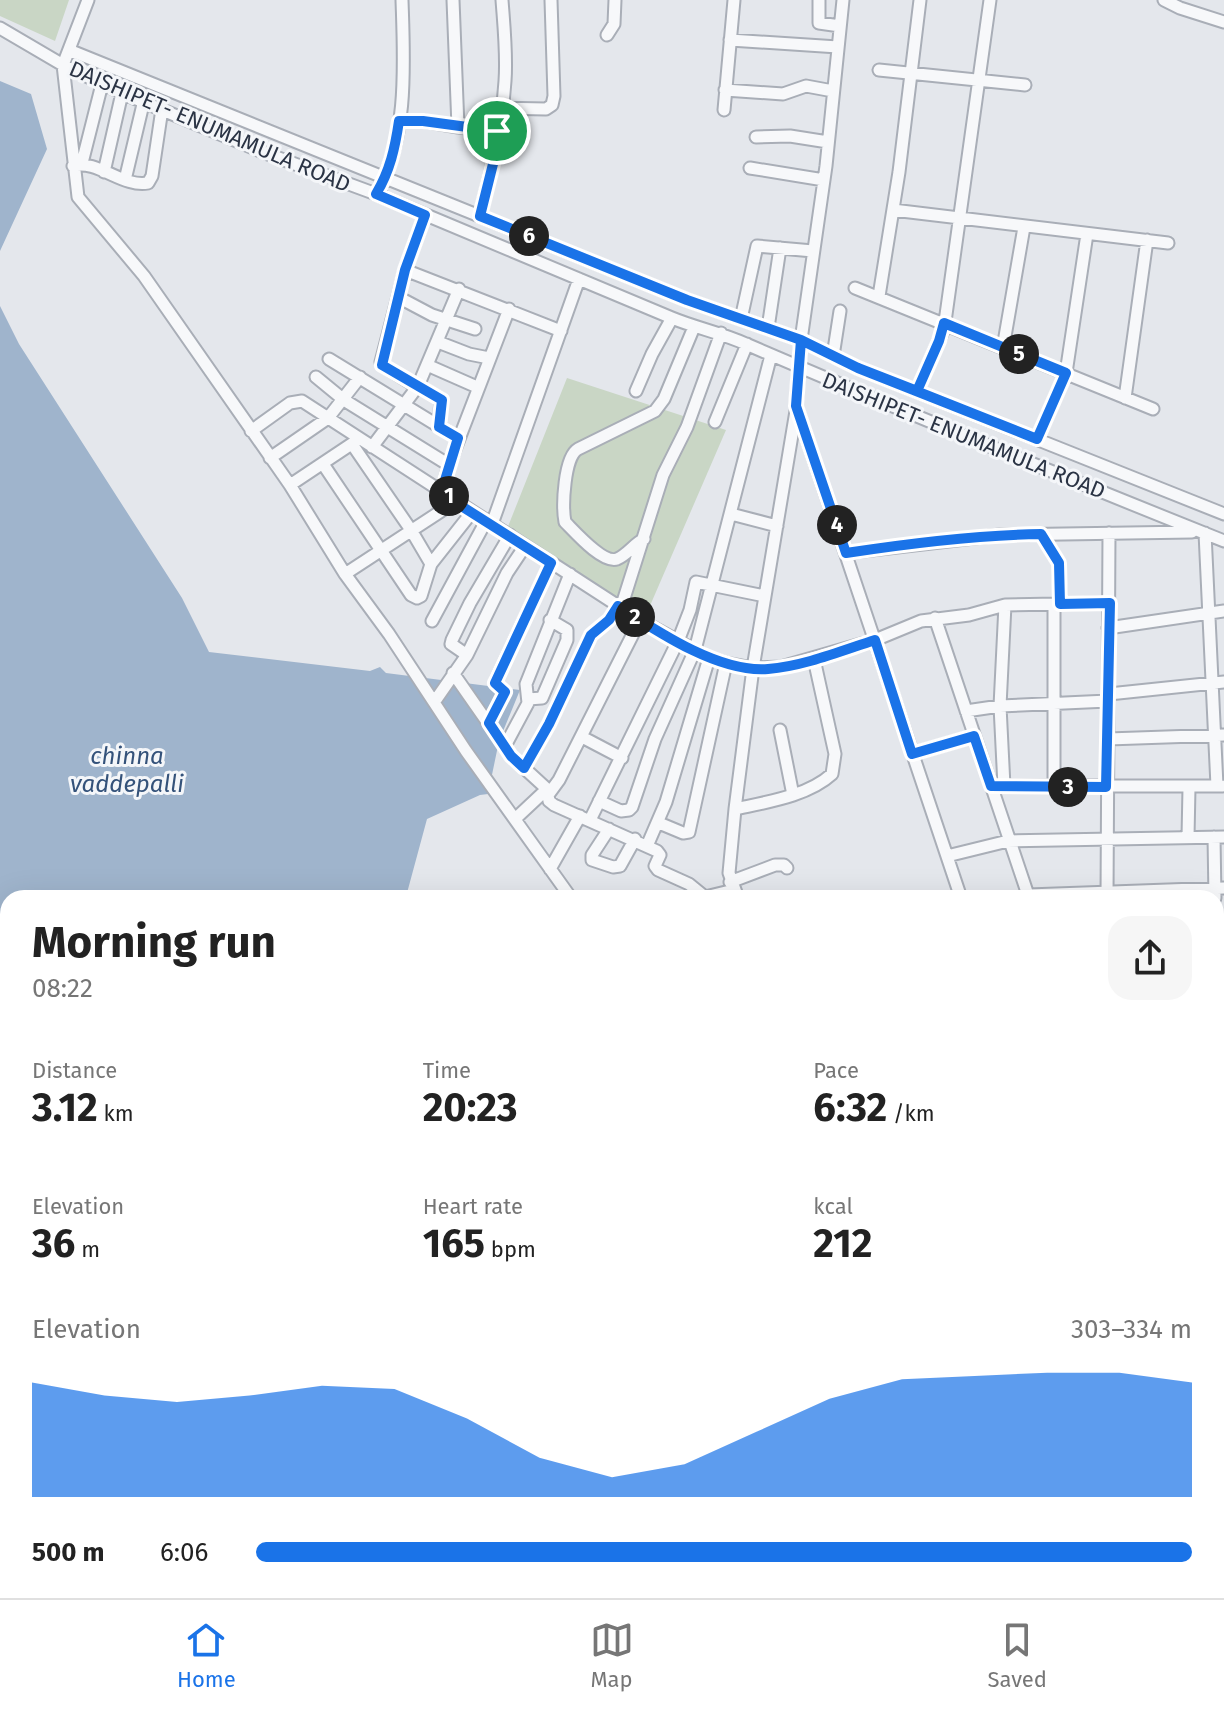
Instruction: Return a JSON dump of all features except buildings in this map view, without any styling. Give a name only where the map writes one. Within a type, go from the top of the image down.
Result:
[{"type":"street","points":[[88,0],[63,65],[78,165],[78,197],[144,276],[290,485],[345,574],[435,701],[466,751],[565,890]]},
{"type":"street","points":[[376,194],[386,178],[393,157],[399,121],[402,0]]},
{"type":"street","points":[[453,0],[458,127]]},
{"type":"street","points":[[480,216],[494,160],[502,108],[505,78],[502,0]]},
{"type":"street","points":[[502,108],[546,109],[552,105],[551,0]]},
{"type":"street","points":[[607,35],[614,24],[615,0]]},
{"type":"street","points":[[724,110],[734,0]]},
{"type":"street","points":[[819,0],[819,23],[840,26]]},
{"type":"street","points":[[787,868],[775,865],[734,890],[729,866],[753,668],[796,406],[801,340],[824,180],[843,0]]},
{"type":"street","points":[[879,296],[920,0]]},
{"type":"street","points":[[917,391],[944,323],[990,0]]},
{"type":"street","points":[[1164,0],[1224,22]]},
{"type":"street","name":"DAISHIPET- ENUMAMULA ROAD","points":[[0,28],[102,84],[265,153],[376,194],[694,327],[721,333],[798,368],[1224,541]]},
{"type":"street","points":[[730,40],[838,47]]},
{"type":"street","points":[[69,50],[687,300],[801,340],[917,391],[1224,514]]},
{"type":"street","points":[[879,70],[1025,85]]},
{"type":"street","points":[[78,165],[102,84]]},
{"type":"street","points":[[725,90],[783,94],[806,86],[833,91]]},
{"type":"street","points":[[104,172],[122,93]]},
{"type":"street","points":[[125,180],[144,100]]},
{"type":"street","points":[[78,165],[144,185],[151,181],[162,109]]},
{"type":"street","points":[[399,121],[423,121],[497,131]]},
{"type":"street","points":[[756,137],[790,136],[828,142]]},
{"type":"street","points":[[750,168],[824,180]]},
{"type":"street","points":[[893,210],[1168,243]]},
{"type":"street","points":[[425,215],[405,270],[381,362],[441,399],[439,427]]},
{"type":"street","points":[[1003,348],[1024,227]]},
{"type":"street","points":[[1037,439],[1066,373],[1087,234]]},
{"type":"street","points":[[1125,398],[1147,240]]},
{"type":"street","points":[[741,319],[756,247],[813,251]]},
{"type":"street","points":[[768,328],[780,248]]},
{"type":"street","points":[[405,270],[561,331]]},
{"type":"street","points":[[432,621],[489,522],[579,279]]},
{"type":"street","points":[[855,288],[1153,409]]},
{"type":"street","points":[[372,447],[418,386],[459,289]]},
{"type":"street","points":[[398,297],[475,329]]},
{"type":"street","points":[[442,490],[458,438],[509,309]]},
{"type":"street","points":[[833,356],[840,311]]},
{"type":"street","points":[[636,391],[672,318]]},
{"type":"street","points":[[644,539],[616,559],[609,559],[600,555],[565,522],[563,506],[570,457],[578,449],[655,411],[664,399],[694,327]]},
{"type":"street","points":[[524,768],[549,724],[591,635],[620,607],[663,475],[687,427],[721,333]]},
{"type":"street","points":[[438,342],[489,358]]},
{"type":"street","points":[[715,422],[747,344]]},
{"type":"street","points":[[599,801],[621,811],[632,807],[655,739],[695,650],[771,355]]},
{"type":"street","points":[[329,359],[458,438]]},
{"type":"street","points":[[427,365],[477,387]]},
{"type":"street","points":[[316,377],[344,400],[449,465]]},
{"type":"street","points":[[270,458],[328,418],[360,377]]},
{"type":"street","points":[[251,431],[296,401],[307,404],[328,418],[355,441],[431,564]]},
{"type":"street","points":[[796,406],[958,890]]},
{"type":"street","points":[[355,441],[372,447],[442,490],[455,502],[640,620],[709,658],[726,663],[767,669],[814,659],[935,618],[969,615],[1005,605],[1110,603]]},
{"type":"street","points":[[290,485],[355,441]]},
{"type":"street","points":[[323,464],[411,595],[417,598],[424,589],[431,564],[472,512]]},
{"type":"street","points":[[345,574],[455,502]]},
{"type":"street","points":[[731,514],[777,526]]},
{"type":"street","points":[[846,553],[943,540],[1041,534],[1203,532],[1218,682],[1221,786],[991,786]]},
{"type":"street","points":[[1107,890],[1109,533]]},
{"type":"street","points":[[1041,534],[1059,563],[1054,787]]},
{"type":"street","points":[[467,655],[451,644],[452,640],[510,535]]},
{"type":"street","points":[[435,701],[467,655],[500,586],[525,546]]},
{"type":"street","points":[[489,723],[505,692],[496,680],[551,563]]},
{"type":"street","points":[[505,746],[528,699],[526,684],[570,574]]},
{"type":"street","points":[[550,869],[599,801],[622,758],[678,641],[698,581],[765,596]]},
{"type":"street","points":[[1004,786],[1000,706],[1005,605]]},
{"type":"street","points":[[1108,628],[1224,611]]},
{"type":"street","points":[[935,618],[1027,890]]},
{"type":"street","points":[[528,699],[542,698],[567,640],[567,630],[550,620]]},
{"type":"street","points":[[515,819],[547,792],[582,737],[640,620]]},
{"type":"street","points":[[647,846],[659,823],[709,658]]},
{"type":"street","points":[[735,809],[793,795],[827,779],[835,768],[835,754],[814,659]]},
{"type":"street","points":[[659,823],[683,833],[689,832],[726,663]]},
{"type":"street","points":[[453,673],[511,756],[547,792],[554,805],[659,852],[655,866],[658,870],[696,890]]},
{"type":"street","points":[[966,711],[1108,698],[1218,682]]},
{"type":"street","points":[[780,730],[793,795]]},
{"type":"street","points":[[1108,739],[1219,735]]},
{"type":"street","points":[[912,754],[974,736]]},
{"type":"street","points":[[582,737],[622,758]]},
{"type":"street","points":[[1188,837],[1189,788]]},
{"type":"street","points":[[609,829],[592,855],[592,860],[613,867],[620,866],[635,839]]},
{"type":"street","points":[[947,856],[1008,841],[1219,837],[1218,890]]},
{"type":"green space","points":[[0,0],[69,0],[55,41],[0,16]]},
{"type":"green space","points":[[567,378],[726,430],[646,615],[505,534]]},
{"type":"water","points":[[0,81],[31,94],[47,149],[0,251]]},
{"type":"water","name":"chinna vaddepalli","points":[[0,306],[19,344],[182,598],[209,652],[370,671],[380,667],[386,673],[520,690],[499,741],[488,794],[427,819],[408,890],[0,890]]},
{"type":"route","points":[[497,131],[423,121],[399,121],[393,157],[386,178],[376,194],[425,215],[405,270],[382,365],[442,400],[439,427],[458,438],[442,490],[455,502],[551,563],[495,683],[505,692],[489,723],[511,756],[524,768],[549,724],[591,635],[609,620],[618,606],[709,658],[753,668],[767,669],[814,659],[875,640],[912,754],[974,736],[991,786],[1106,787],[1110,603],[1060,604],[1059,563],[1041,534],[914,543],[846,553],[796,406],[801,340],[858,368],[1037,439],[1066,373],[944,323],[917,391],[858,368],[833,356],[801,340],[687,300],[480,216],[494,160],[497,131]]}]
